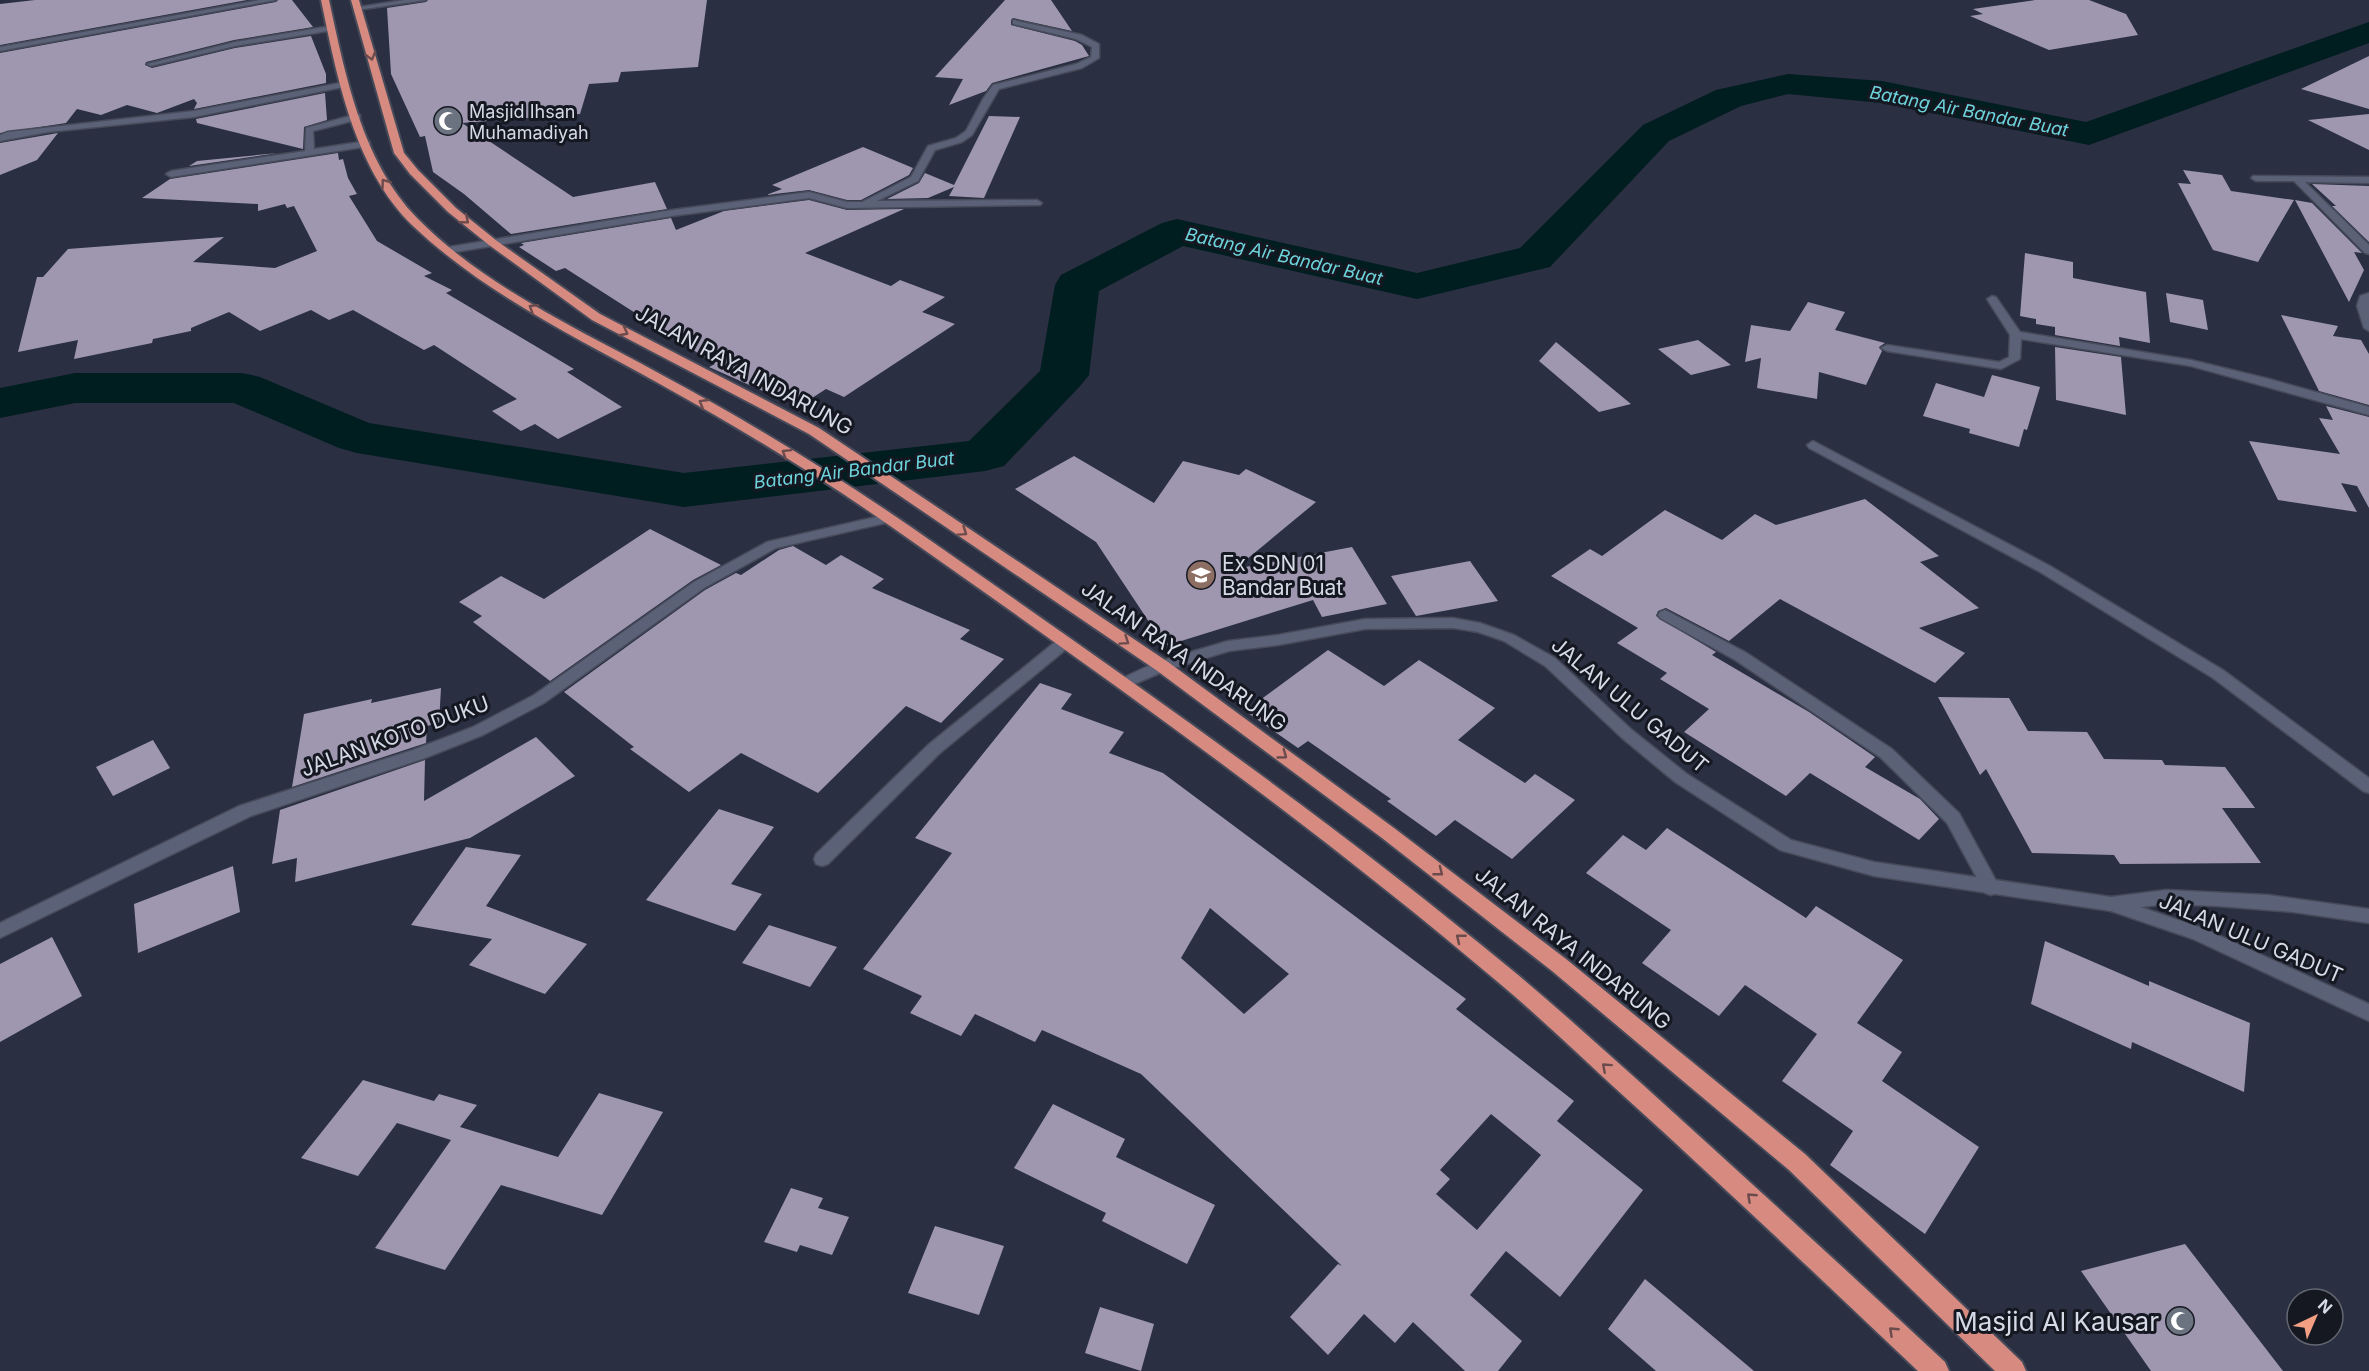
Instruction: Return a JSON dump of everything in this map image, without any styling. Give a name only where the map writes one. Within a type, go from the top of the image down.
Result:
[{"type":"highway","points":[[325,0],[345,84],[378,173],[409,216],[449,250],[504,289],[564,327],[753,433],[889,518],[1065,642],[1351,850],[1494,966],[1748,1194],[1936,1371]]},
{"type":"highway","name":"JALAN RAYA INDARUNG","points":[[356,4],[399,153],[414,172],[452,210],[493,243],[596,317],[814,431],[1162,666],[1388,833],[1559,965],[1797,1162],[2013,1371]]},
{"type":"street","points":[[0,49],[272,0]]},
{"type":"street","points":[[356,4],[422,0]]},
{"type":"street","points":[[860,205],[915,179],[931,148],[950,144],[966,136],[977,123],[991,92],[996,87],[1079,66],[1095,58],[1096,46],[1079,37],[1016,22]]},
{"type":"street","points":[[151,64],[235,44],[331,28]]},
{"type":"street","points":[[3,136],[194,114],[345,84]]},
{"type":"street","points":[[310,152],[309,130],[357,117]]},
{"type":"street","points":[[171,174],[367,144]]},
{"type":"street","points":[[2256,178],[2369,180]]},
{"type":"street","points":[[2298,180],[2369,251]]},
{"type":"street","points":[[449,250],[672,213],[809,195],[837,204],[860,205],[932,202],[1037,203]]},
{"type":"street","points":[[2369,296],[2364,298],[2362,306],[2369,328]]},
{"type":"street","points":[[1887,348],[2001,366],[2014,359],[2016,335],[1992,299]]},
{"type":"street","points":[[2016,335],[2200,364],[2287,386],[2369,411]]},
{"type":"street","points":[[1813,445],[2045,569],[2208,668],[2369,787]]},
{"type":"street","name":"JALAN KOTO DUKU","points":[[0,931],[245,811],[478,731],[539,699],[699,585],[772,545],[889,518]]},
{"type":"street","points":[[1665,615],[1740,656],[1886,753],[1953,818],[1991,888]]},
{"type":"street","name":"JALAN ULU GADUT","points":[[1123,684],[1162,666],[1228,646],[1365,624],[1453,623],[1480,628],[1509,638],[1550,662],[1627,734],[1681,778],[1786,844],[1874,869],[2111,904],[2199,934],[2369,1013]]},
{"type":"street","points":[[822,859],[934,749],[1065,642]]},
{"type":"street","points":[[2111,904],[2164,897],[2230,900],[2328,909],[2369,916]]},
{"type":"building","points":[[35,0],[247,0],[0,45],[0,4]]},
{"type":"building","points":[[278,0],[292,0],[313,27],[234,40],[146,62],[145,65],[152,68],[235,48],[311,36],[326,74],[326,83],[194,109],[197,103],[194,99],[157,113],[127,105],[101,115],[77,109],[66,123],[0,133],[0,53]]},
{"type":"building","points":[[428,0],[707,0],[698,67],[621,72],[618,82],[589,84],[580,114],[462,123],[573,197],[655,182],[667,209],[511,234],[464,194],[433,172],[425,136],[420,137],[391,74],[387,8]]},
{"type":"building","points":[[1005,0],[1051,0],[1072,31],[1013,18],[1011,25],[1075,41],[1082,45],[1089,56],[992,83],[986,91],[949,105],[963,79],[935,77]]},
{"type":"building","points":[[2035,0],[2089,0],[2126,14],[2138,35],[2049,50],[1970,16],[1983,14],[1973,9]]},
{"type":"building","points":[[2369,56],[2369,109],[2301,89]]},
{"type":"building","points":[[325,93],[327,120],[304,127],[303,149],[197,123],[196,119]]},
{"type":"building","points":[[2369,114],[2369,150],[2308,120]]},
{"type":"building","points":[[989,116],[1020,117],[984,198],[949,196],[954,187],[928,198],[887,199],[919,183],[925,173],[954,185]]},
{"type":"building","points":[[58,133],[37,160],[0,175],[0,143]]},
{"type":"building","points":[[863,147],[913,168],[909,175],[861,200],[847,200],[809,190],[766,195],[782,189],[772,185]]},
{"type":"building","points":[[278,153],[189,166],[197,161]]},
{"type":"building","points":[[338,153],[339,160],[343,159],[348,178],[357,194],[349,196],[377,241],[432,273],[424,276],[452,290],[446,293],[574,369],[567,372],[622,407],[558,439],[535,424],[521,431],[492,411],[517,399],[434,345],[424,350],[353,310],[329,320],[311,310],[260,331],[229,312],[191,328],[191,331],[153,339],[152,343],[74,359],[78,340],[18,352],[37,277],[43,277],[68,249],[224,237],[193,262],[275,268],[317,251],[294,206],[287,208],[285,204],[258,211],[258,204],[142,198],[170,179]]},
{"type":"building","points":[[2183,170],[2222,175],[2231,191],[2294,200],[2258,262],[2213,250],[2178,183],[2191,184]]},
{"type":"building","points":[[2312,184],[2369,186],[2369,242],[2332,206],[2336,206]]},
{"type":"building","points":[[809,200],[847,210],[904,209],[805,253],[891,286],[900,280],[945,297],[922,312],[955,324],[844,397],[826,389],[801,405],[709,367],[715,364],[565,268],[556,271],[519,247],[524,245],[521,243],[671,218],[676,230],[724,211]]},
{"type":"building","points":[[2295,200],[2312,203],[2362,253],[2354,252],[2364,270],[2349,302]]},
{"type":"building","points":[[2025,253],[2073,262],[2073,278],[2146,292],[2150,343],[2119,337],[2120,346],[2055,335],[2055,327],[2036,324],[2036,319],[2020,316]]},
{"type":"building","points":[[2166,293],[2203,300],[2208,330],[2170,322]]},
{"type":"building","points":[[1808,302],[1845,312],[1835,330],[1885,343],[1879,347],[1882,351],[1866,385],[1819,372],[1817,399],[1757,388],[1761,358],[1745,362],[1751,325],[1790,331]]},
{"type":"building","points":[[2281,315],[2338,326],[2333,336],[2361,340],[2369,354],[2369,405],[2319,391]]},
{"type":"building","points":[[1698,340],[1731,365],[1691,375],[1658,349]]},
{"type":"building","points":[[1556,342],[1631,404],[1599,412],[1539,361]]},
{"type":"building","points":[[2055,347],[2121,357],[2126,415],[2056,400]]},
{"type":"building","points":[[1992,375],[2040,387],[2027,430],[2024,429],[2019,447],[1969,433],[1970,429],[1923,416],[1936,383],[1984,397]]},
{"type":"building","points":[[2326,406],[2369,417],[2369,508],[2357,486],[2341,483],[2357,512],[2278,500],[2249,441],[2340,454],[2319,418],[2333,420]]},
{"type":"building","points":[[1074,456],[1154,503],[1183,461],[1239,475],[1246,469],[1316,502],[1235,569],[1352,547],[1387,604],[1322,617],[1313,600],[1165,646],[1096,542],[1015,489]]},
{"type":"building","points":[[1865,499],[1939,556],[1920,562],[1979,608],[1919,628],[1965,653],[1935,683],[1780,599],[1729,641],[1666,608],[1658,611],[1656,616],[1716,652],[1712,655],[1809,712],[1875,757],[1865,767],[1920,799],[1939,819],[1919,840],[1810,773],[1786,796],[1684,732],[1709,709],[1660,679],[1667,673],[1617,643],[1638,628],[1551,576],[1590,549],[1602,556],[1665,510],[1722,540],[1755,514],[1776,525]]},
{"type":"building","points":[[650,529],[721,565],[693,580],[550,681],[473,622],[482,616],[459,602],[501,576],[544,599]]},
{"type":"building","points":[[793,546],[826,565],[841,555],[884,579],[872,588],[970,630],[960,639],[1004,659],[941,723],[906,706],[818,793],[741,753],[689,792],[630,749],[634,747],[564,692],[705,590],[736,573],[741,575],[779,550]]},
{"type":"building","points":[[1470,561],[1498,601],[1416,616],[1391,576]]},
{"type":"building","points":[[1328,650],[1384,686],[1419,660],[1495,708],[1458,740],[1525,783],[1535,774],[1575,800],[1512,859],[1455,820],[1436,836],[1387,801],[1391,799],[1308,741],[1298,748],[1245,711]]},
{"type":"building","points":[[1040,683],[1072,694],[1061,709],[1124,732],[1109,753],[1163,773],[1466,999],[1456,1009],[1574,1101],[1557,1121],[1643,1190],[1560,1297],[1506,1251],[1470,1295],[1522,1341],[1498,1371],[1465,1371],[1413,1322],[1395,1343],[1364,1314],[1328,1355],[1290,1317],[1338,1264],[1342,1266],[1141,1074],[1042,1030],[1035,1042],[975,1014],[961,1036],[910,1013],[922,996],[863,969],[952,853],[915,838]],"holes":[[[1210,908],[1289,974],[1244,1014],[1181,958]],[[1491,1114],[1541,1155],[1477,1230],[1436,1194],[1450,1179],[1440,1170]]]},
{"type":"building","points":[[441,688],[439,723],[427,726],[426,743],[292,787],[304,714],[372,699],[371,703]]},
{"type":"building","points":[[1938,697],[2009,698],[2028,731],[2087,732],[2104,759],[2162,760],[2165,765],[2225,767],[2255,808],[2222,808],[2261,863],[2120,864],[2114,855],[2032,853],[1986,769],[1980,775]]},
{"type":"building","points":[[536,737],[575,776],[470,838],[295,882],[297,858],[272,864],[280,810],[425,760],[424,801]]},
{"type":"building","points":[[153,740],[170,768],[113,796],[96,767]]},
{"type":"building","points":[[719,809],[774,827],[731,884],[762,894],[735,931],[646,900]]},
{"type":"building","points":[[1667,828],[1806,918],[1816,906],[1903,960],[1857,1023],[1902,1052],[1882,1081],[1979,1147],[1925,1234],[1830,1165],[1853,1131],[1782,1081],[1817,1034],[1745,985],[1719,1016],[1642,963],[1671,930],[1586,873],[1623,835],[1646,850]]},
{"type":"building","points":[[466,847],[521,855],[486,906],[587,944],[545,994],[469,965],[492,939],[411,925]]},
{"type":"building","points":[[233,866],[240,912],[138,953],[134,904]]},
{"type":"building","points":[[769,925],[837,947],[810,987],[742,963]]},
{"type":"building","points":[[52,937],[82,996],[0,1042],[0,964]]},
{"type":"building","points":[[2045,941],[2149,986],[2149,981],[2250,1023],[2244,1092],[2132,1042],[2131,1049],[2031,1004]]},
{"type":"building","points":[[363,1080],[434,1101],[439,1094],[477,1105],[460,1127],[558,1157],[599,1093],[663,1112],[602,1215],[501,1185],[445,1270],[375,1248],[451,1140],[397,1123],[358,1176],[301,1158]]},
{"type":"building","points":[[1053,1104],[1125,1139],[1116,1157],[1215,1205],[1187,1264],[1102,1221],[1106,1213],[1014,1168]]},
{"type":"building","points":[[791,1188],[823,1198],[818,1208],[849,1217],[832,1255],[800,1245],[797,1252],[764,1242]]},
{"type":"building","points":[[935,1226],[1004,1246],[979,1315],[908,1293]]},
{"type":"building","name":"Masjid Al Kausar","points":[[2185,1244],[2283,1371],[2151,1371],[2081,1271]]},
{"type":"building","points":[[1645,1279],[1754,1371],[1656,1371],[1608,1329]]},
{"type":"building","points":[[1100,1307],[1154,1324],[1141,1371],[1085,1353]]},
{"type":"waterway","name":"Batang Air Bandar Buat","points":[[0,403],[75,388],[242,388],[357,437],[684,490],[985,455],[1064,375],[1077,285],[1177,232],[1417,286],[1535,258],[1656,133],[1729,98],[1788,84],[1882,92],[2089,134],[2369,32]]},
{"type":"place","name":"Masjid Ihsan Muhamadiyah","points":[[448,121]]},
{"type":"place","name":"Ex SDN 01 Bandar Buat","points":[[1201,575]]},
{"type":"place","name":"Masjid Al Kausar","points":[[2180,1321]]}]
